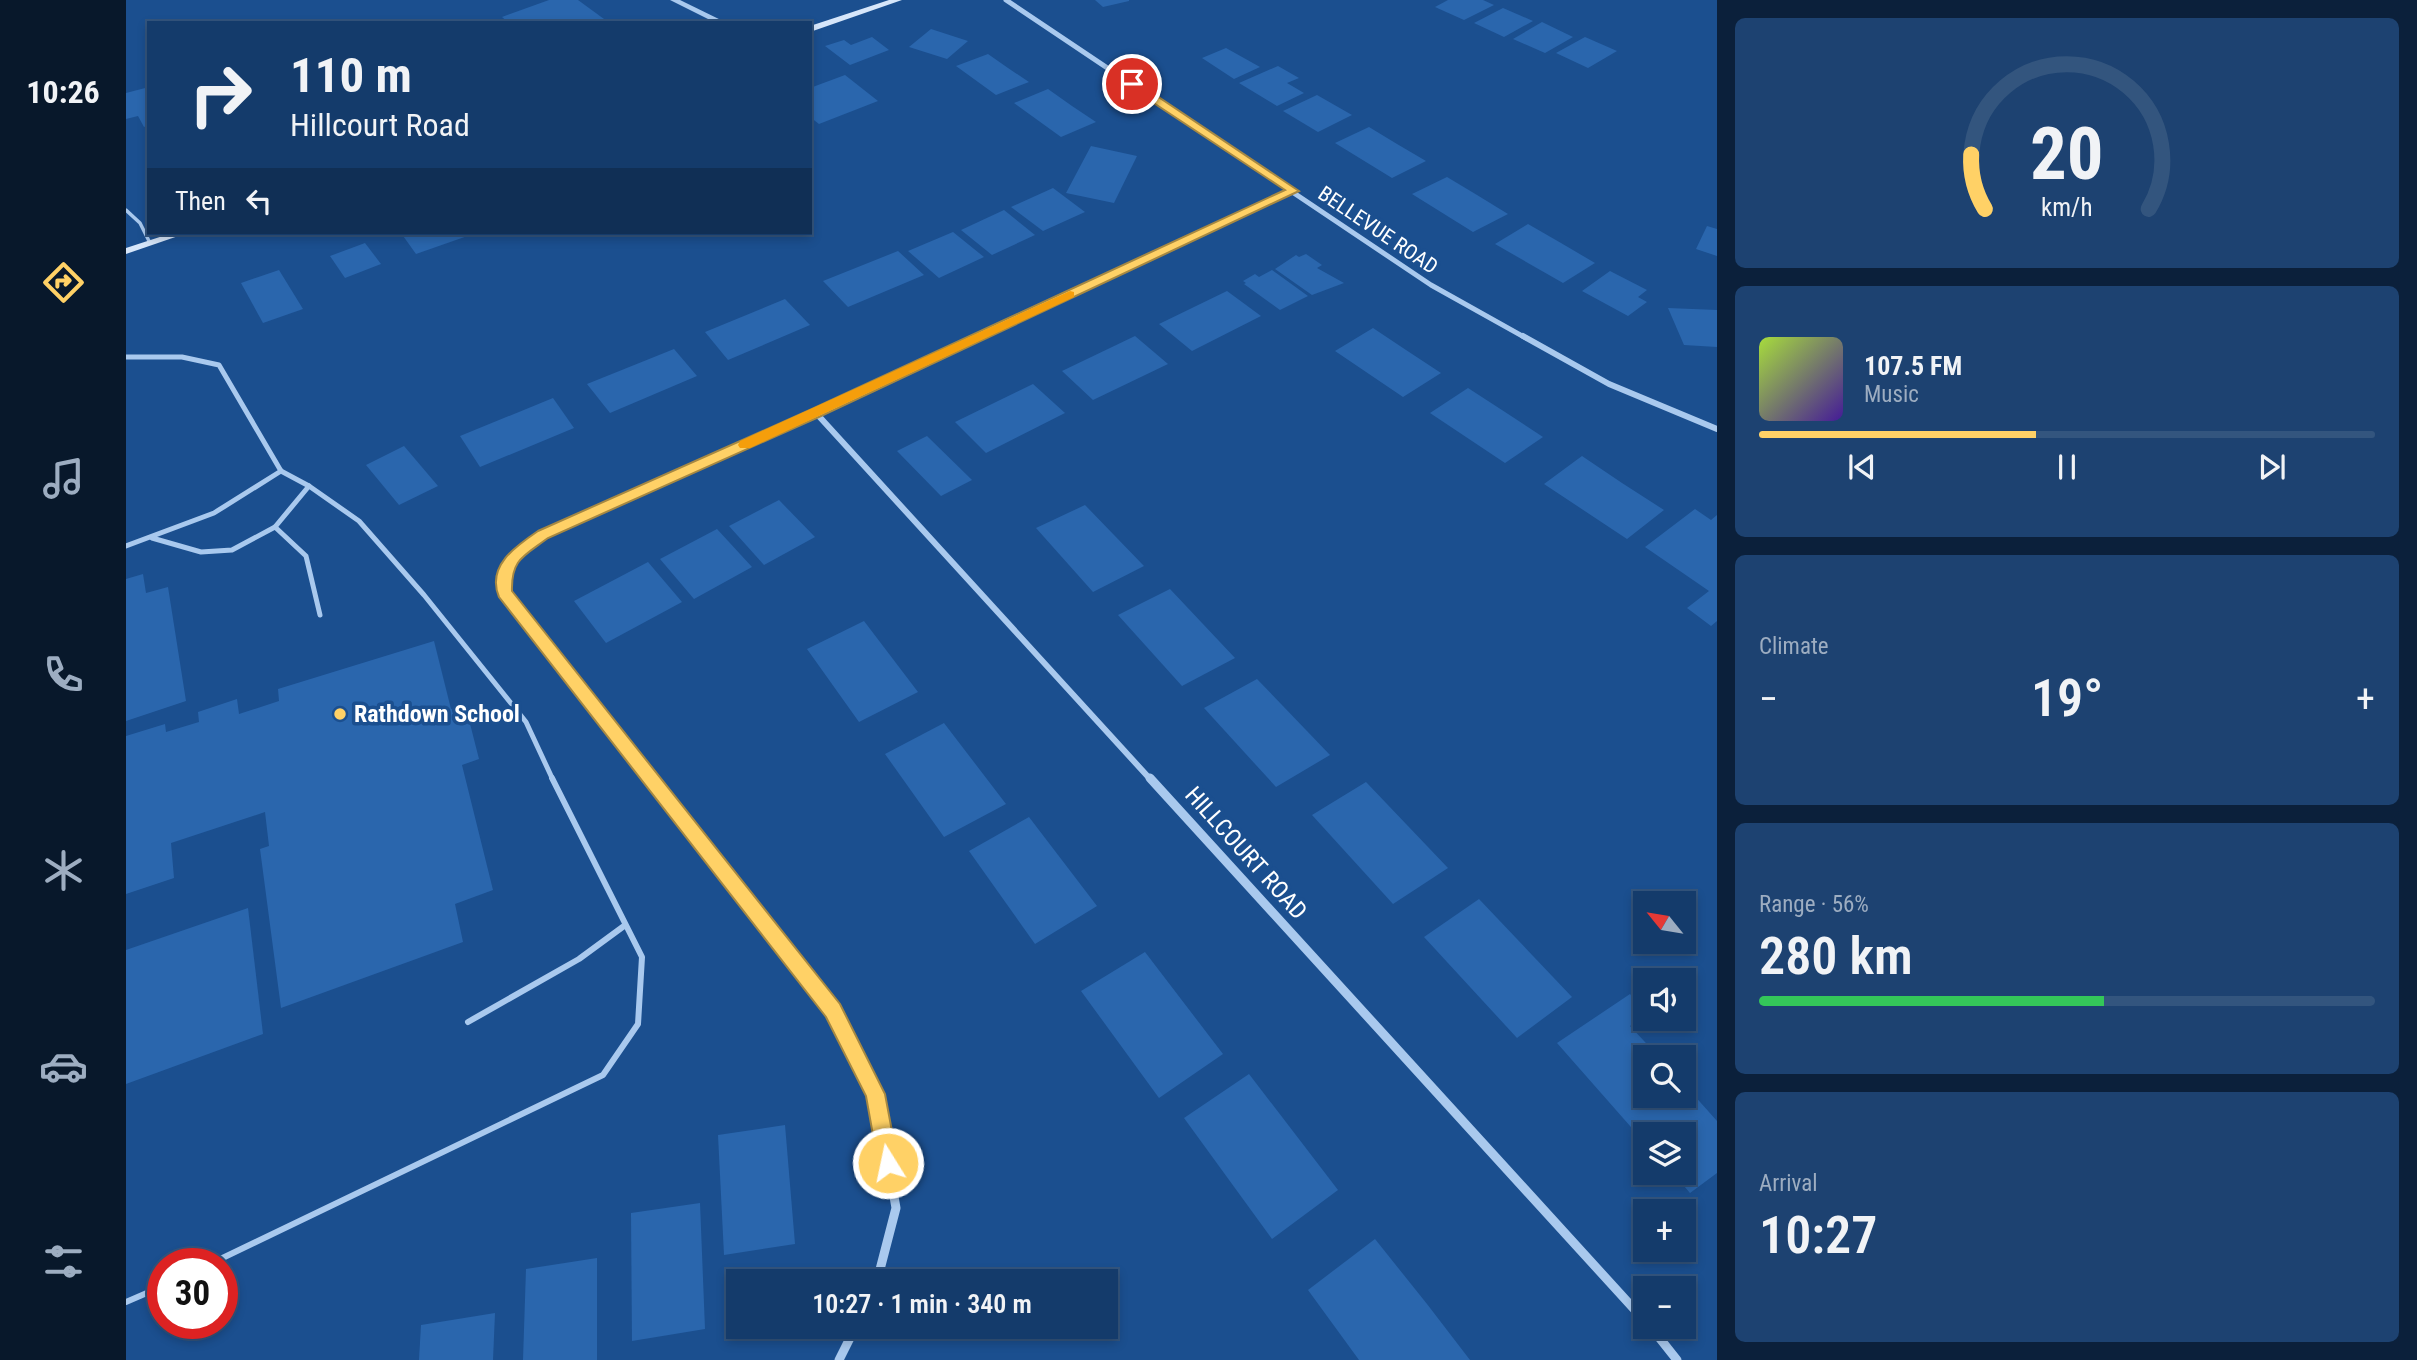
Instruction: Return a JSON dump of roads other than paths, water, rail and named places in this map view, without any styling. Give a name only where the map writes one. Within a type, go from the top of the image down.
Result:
[{"type":"main road","points":[[812,28],[898,0]]},
{"type":"main road","points":[[126,251],[176,235]]},
{"type":"street","points":[[674,0],[719,21]]},
{"type":"street","name":"BELLEVUE ROAD","points":[[1006,0],[1432,285],[1609,384],[1717,429]]},
{"type":"street","points":[[880,1269],[896,1208],[876,1094],[833,1010],[505,593],[502,584],[508,565],[527,544],[543,535],[816,413],[1293,191]]},
{"type":"street","name":"HILLCOURT ROAD","points":[[816,413],[1633,1308]]},
{"type":"street","points":[[839,1360],[850,1339]]},
{"type":"street","points":[[1660,1339],[1677,1360]]},
{"type":"lane","points":[[126,210],[140,223],[150,243]]},
{"type":"lane","points":[[126,357],[182,357],[219,365],[281,471],[309,486],[359,520],[424,595],[526,722],[624,926],[642,957],[638,1024],[603,1075],[238,1251]]},
{"type":"lane","points":[[126,546],[214,513],[281,471]]},
{"type":"lane","points":[[152,538],[201,552],[232,550],[275,527],[309,486]]},
{"type":"lane","points":[[275,527],[306,556],[320,615]]},
{"type":"lane","points":[[468,1021],[579,959],[624,926]]},
{"type":"lane","points":[[126,1302],[147,1293]]},
{"type":"place","name":"Rathdown School","points":[[340,714]]}]
